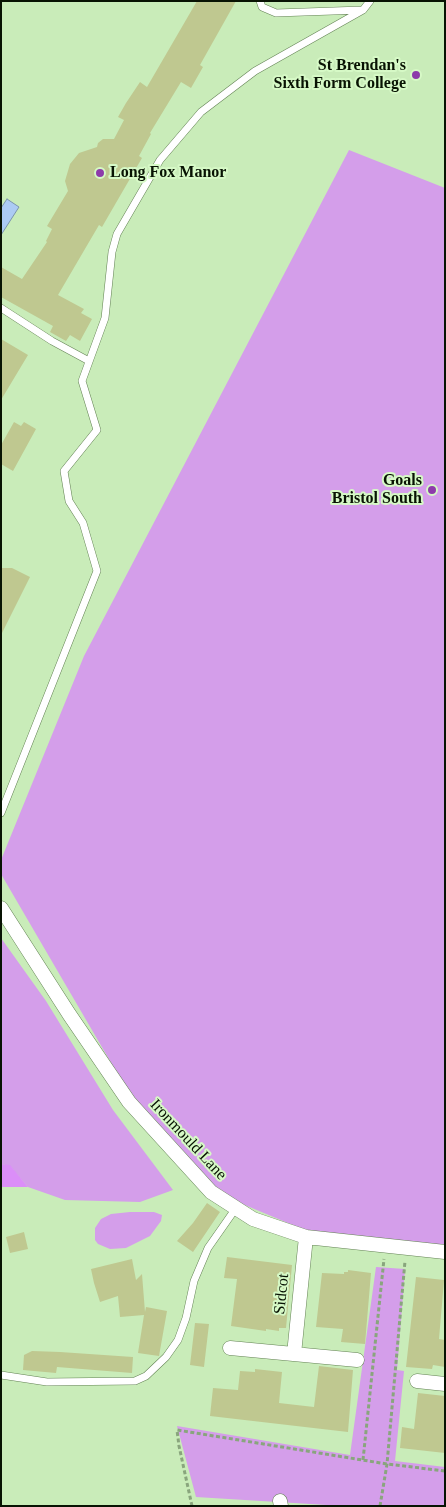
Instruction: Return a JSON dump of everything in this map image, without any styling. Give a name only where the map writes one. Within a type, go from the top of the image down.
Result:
[{"type":"street","name":"Ironmould Lane","points":[[1,908],[69,1014],[130,1102],[211,1192],[253,1219],[306,1237],[445,1252]]},
{"type":"street","name":"Sidcot","points":[[294,1354],[306,1237]]},
{"type":"street","points":[[230,1348],[358,1360]]},
{"type":"street","points":[[416,1381],[445,1384]]},
{"type":"lane","points":[[260,1],[262,7],[276,12],[363,10]]},
{"type":"lane","points":[[1,813],[96,571],[83,523],[68,501],[64,471],[97,430],[82,381],[105,318],[112,252],[117,234],[160,160],[201,112],[255,71],[363,10],[370,1]]},
{"type":"lane","points":[[1,308],[52,341],[89,361]]},
{"type":"lane","points":[[1,1375],[47,1382],[135,1381],[146,1376],[166,1357],[178,1340],[186,1318],[194,1281],[208,1248],[236,1208]]},
{"type":"path","points":[[364,1460],[386,1246]]},
{"type":"path","points":[[380,1506],[387,1464],[407,1248]]},
{"type":"path","points":[[192,1506],[178,1446],[177,1430],[387,1464],[445,1471]]},
{"type":"shaded area","points":[[349,150],[445,188],[445,1245],[307,1231],[240,1203],[213,1186],[131,1097],[1,874],[1,860],[84,656]]},
{"type":"shaded area","points":[[1,938],[46,1001],[113,1110],[173,1190],[140,1202],[65,1200],[28,1187],[10,1166],[1,1164]]},
{"type":"shaded area","points":[[1,1164],[10,1165],[28,1187],[1,1187]]},
{"type":"shaded area","points":[[154,1212],[162,1215],[161,1221],[150,1236],[126,1248],[110,1249],[98,1244],[95,1240],[95,1228],[101,1219],[111,1214]]},
{"type":"shaded area","points":[[376,1267],[405,1269],[397,1370],[404,1371],[395,1461],[445,1467],[445,1506],[343,1506],[196,1497],[177,1426],[350,1455]]},
{"type":"water","points":[[7,199],[19,207],[1,235],[1,208]]},
{"type":"building","name":"Long Fox Manor","points":[[197,1],[236,1],[200,65],[203,67],[191,88],[181,82],[150,133],[139,156],[142,158],[102,227],[99,225],[58,295],[84,309],[81,313],[92,319],[80,341],[70,335],[66,341],[50,332],[53,326],[1,297],[1,267],[22,279],[47,242],[52,229],[47,226],[68,191],[65,181],[70,164],[79,153],[97,147],[98,143],[103,139],[114,139],[124,120],[118,117],[126,103],[140,82],[147,87]]},
{"type":"building","points":[[1,339],[28,355],[1,400]]},
{"type":"building","points":[[14,422],[21,426],[24,422],[36,429],[13,471],[1,464],[1,445]]},
{"type":"building","points":[[1,568],[12,568],[30,577],[1,635]]},
{"type":"building","points":[[207,1203],[220,1212],[193,1252],[177,1241]]},
{"type":"building","points":[[24,1232],[28,1249],[10,1253],[6,1237]]},
{"type":"building","points":[[227,1257],[292,1265],[286,1328],[279,1328],[279,1331],[266,1329],[266,1331],[231,1326],[237,1279],[224,1278]]},
{"type":"building","points":[[132,1259],[136,1280],[142,1274],[145,1312],[146,1307],[167,1311],[159,1356],[138,1353],[144,1315],[120,1317],[118,1296],[100,1302],[94,1283],[91,1269]]},
{"type":"building","points":[[348,1270],[371,1273],[365,1344],[341,1342],[343,1329],[316,1327],[322,1273],[344,1274]]},
{"type":"building","points":[[416,1277],[444,1280],[439,1339],[445,1340],[445,1367],[433,1365],[432,1369],[406,1367]]},
{"type":"building","points":[[195,1323],[209,1324],[204,1367],[190,1365]]},
{"type":"building","points":[[32,1351],[133,1357],[132,1373],[57,1367],[56,1373],[23,1370],[24,1355]]},
{"type":"building","points":[[319,1366],[353,1370],[348,1432],[210,1416],[213,1388],[238,1390],[240,1371],[255,1372],[255,1369],[282,1372],[279,1403],[314,1407]]},
{"type":"building","points":[[418,1393],[445,1396],[445,1453],[400,1448],[402,1427],[414,1429]]},
{"type":"place","name":"St Brendan's Sixth Form College","points":[[416,75]]},
{"type":"place","name":"Long Fox Manor","points":[[100,173]]},
{"type":"place","name":"Goals Bristol South","points":[[432,490]]}]
